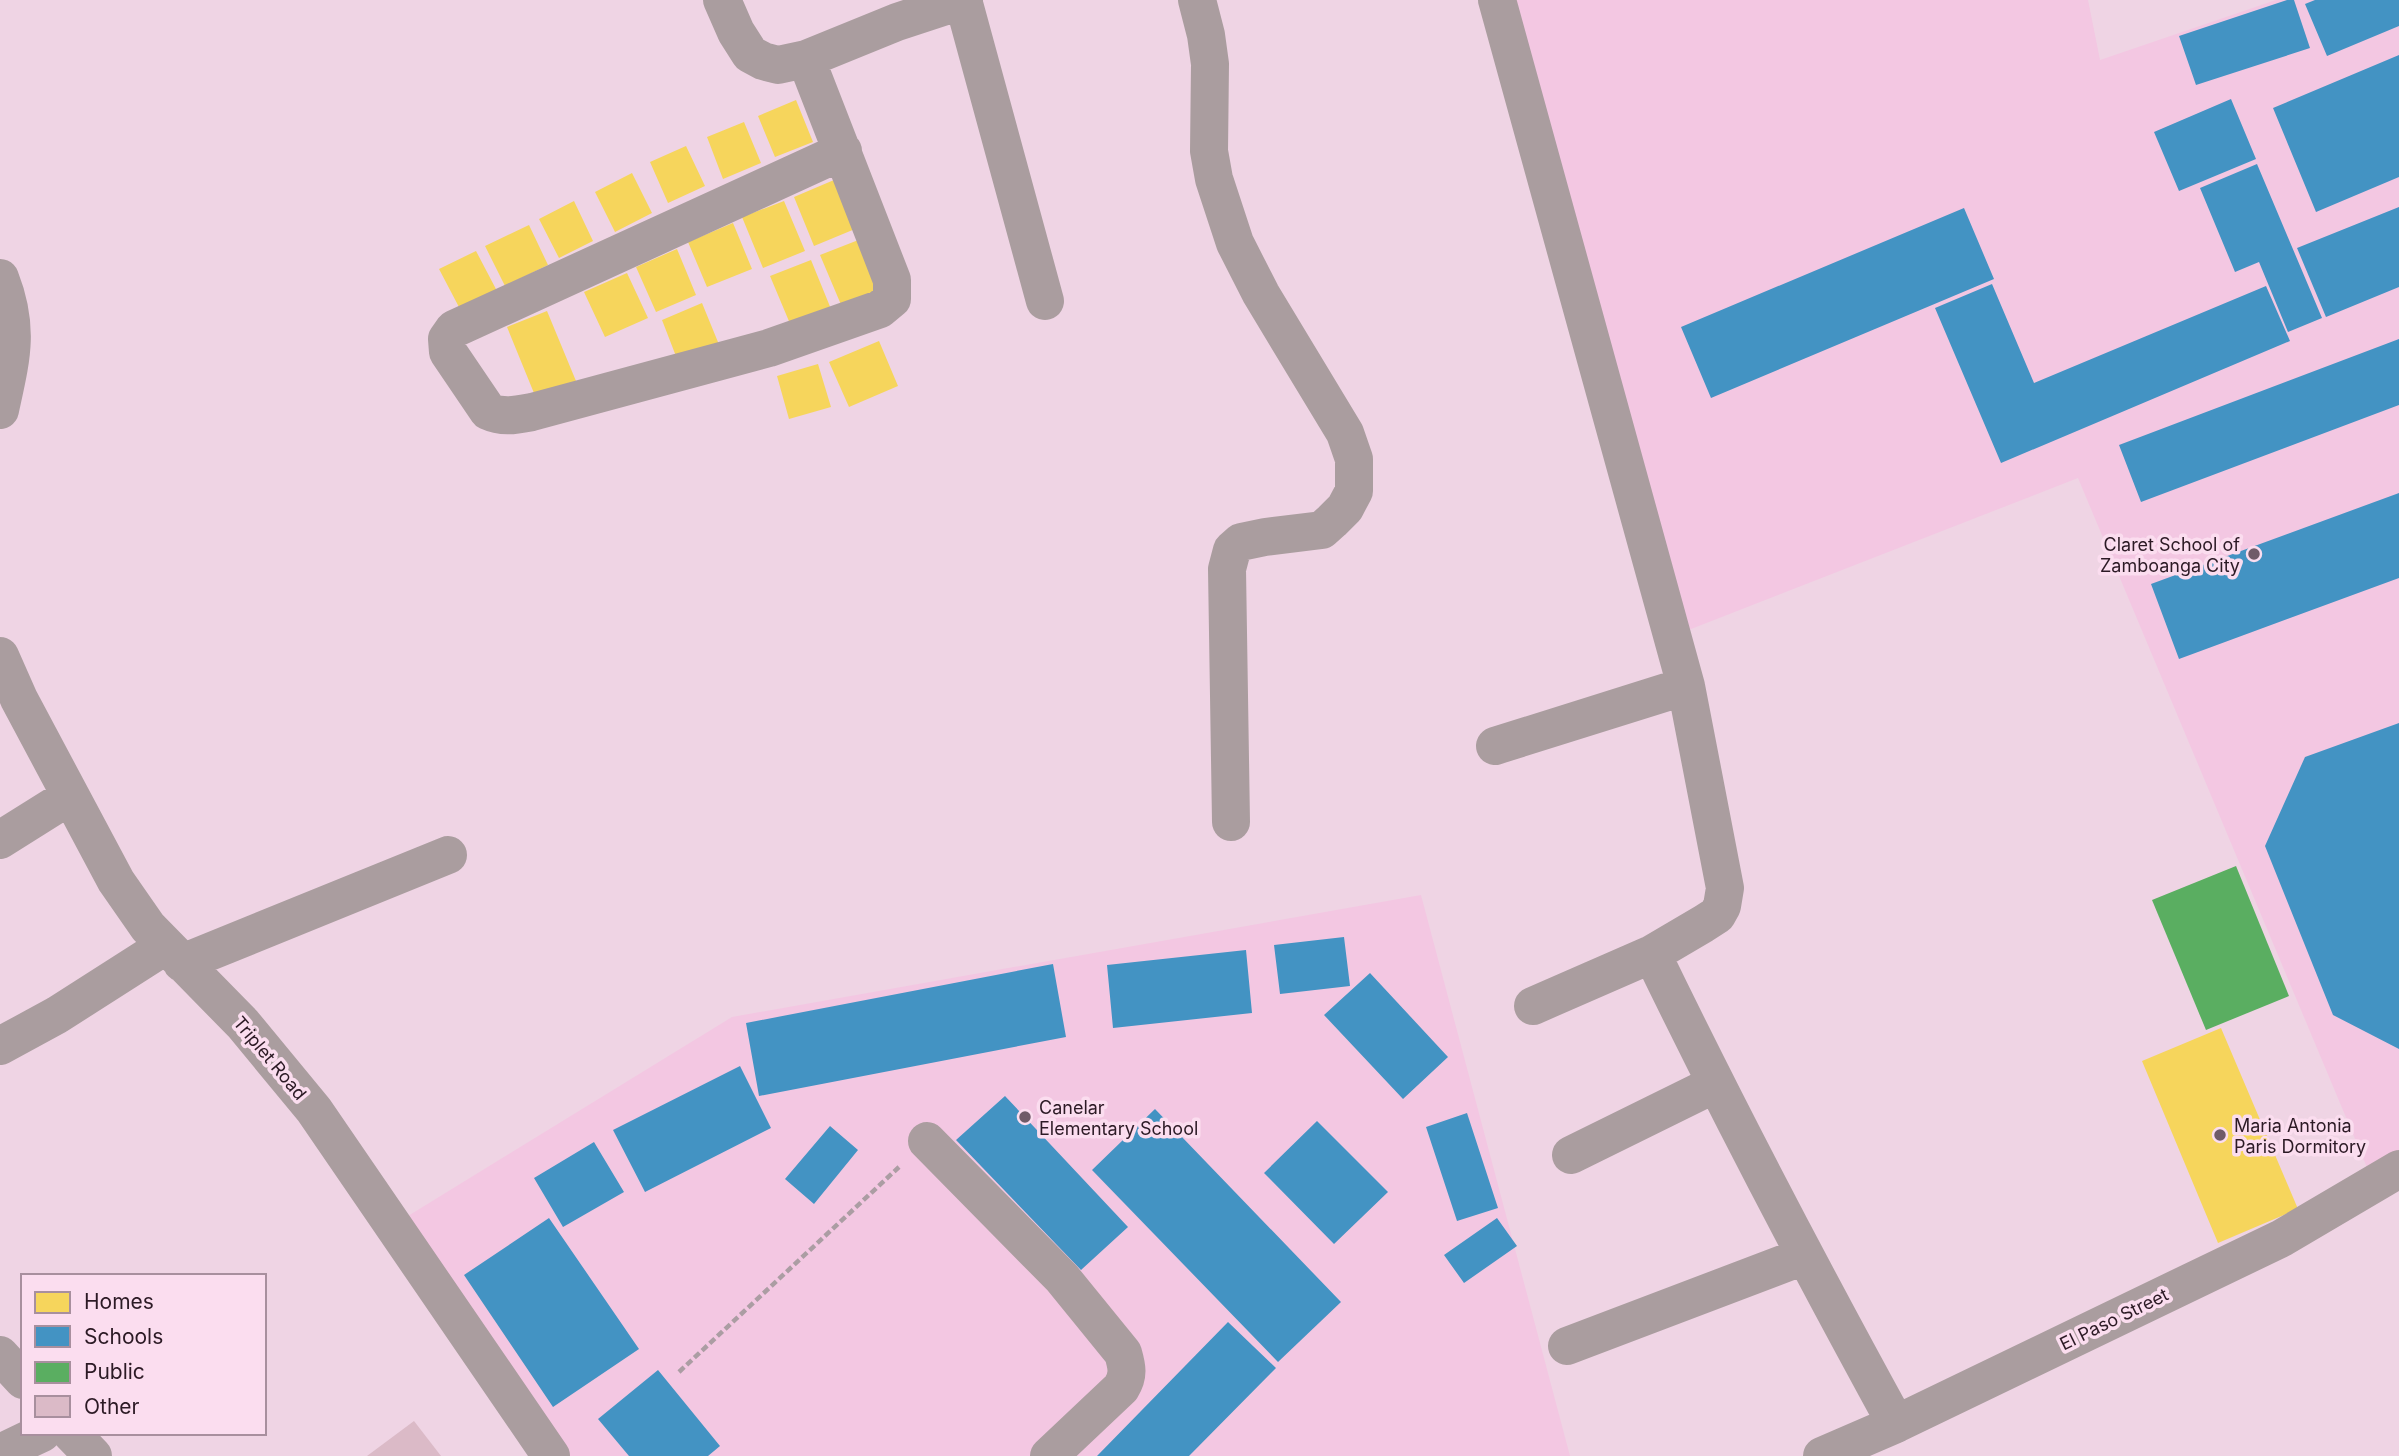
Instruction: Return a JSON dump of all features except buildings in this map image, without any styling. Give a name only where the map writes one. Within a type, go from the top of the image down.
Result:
[{"type":"street","points":[[722,0],[736,32],[750,54],[778,65],[806,59],[895,11],[963,0],[1045,301]]},
{"type":"street","points":[[1196,0],[1206,35],[1210,64],[1209,152],[1214,179],[1235,243],[1261,294],[1345,432],[1354,459],[1354,491],[1345,509],[1321,530],[1241,542],[1232,550],[1227,569],[1231,822]]},
{"type":"street","points":[[1497,0],[1686,685],[1724,888],[1722,906],[1717,915],[1652,954],[1533,1006]]},
{"type":"street","points":[[806,59],[843,151],[892,279],[892,299],[880,309],[769,348],[511,416],[499,416],[488,411],[448,352],[447,339],[454,329],[843,151]]},
{"type":"street","points":[[0,278],[12,322],[13,346],[0,410]]},
{"type":"street","name":"Triplet Road","points":[[0,656],[19,698],[116,881],[148,927],[243,1024],[314,1110],[551,1456]]},
{"type":"street","points":[[1495,746],[1686,685]]},
{"type":"street","points":[[0,840],[70,796]]},
{"type":"street","points":[[0,1046],[174,955],[448,855]]},
{"type":"street","points":[[1652,954],[1715,1084],[1804,1256],[1896,1424]]},
{"type":"street","points":[[1572,1155],[1715,1084]]},
{"type":"street","points":[[928,1141],[1062,1278],[1123,1353],[1128,1367],[1127,1379],[1121,1388],[1049,1456]]},
{"type":"street","name":"El Paso Street","points":[[1822,1456],[1896,1424],[2282,1238],[2399,1169]]},
{"type":"street","points":[[1567,1346],[1804,1256]]},
{"type":"street","points":[[0,1355],[21,1378]]},
{"type":"street","points":[[5,1453],[38,1435]]},
{"type":"street","points":[[73,1435],[93,1456]]},
{"type":"path","points":[[679,1372],[928,1141]]},
{"type":"shaded area","name":"Claret School of Zamboanga City","points":[[1513,0],[2088,0],[2100,60],[2276,0],[2399,0],[2399,1157],[2371,1177],[2078,478],[1686,631]]},
{"type":"shaded area","name":"Canelar Elementary School","points":[[1421,895],[1570,1456],[568,1456],[408,1216],[732,1017]]},
{"type":"place","name":"Claret School of Zamboanga City","points":[[2254,554]]},
{"type":"place","name":"Canelar Elementary School","points":[[1025,1117]]},
{"type":"place","name":"Maria Antonia Paris Dormitory","points":[[2220,1135]]}]
